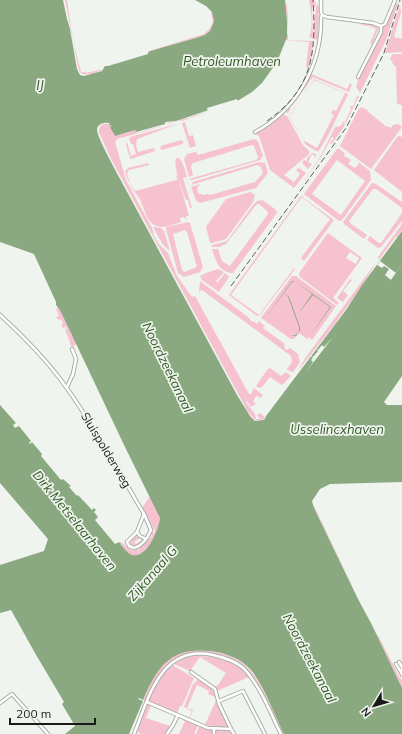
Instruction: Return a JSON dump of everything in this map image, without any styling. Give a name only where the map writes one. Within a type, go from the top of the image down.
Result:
[{"type":"street","points":[[255,132],[267,125],[282,112],[297,96],[306,82],[317,53],[322,15],[321,0]]},
{"type":"street","points":[[381,26],[384,25],[395,0]]},
{"type":"street","points":[[322,15],[326,17],[373,23],[381,26]]},
{"type":"street","points":[[358,77],[381,32],[381,26]]},
{"type":"street","name":"Sluispolderweg","points":[[0,315],[38,352],[67,387],[144,514],[151,530],[146,539]]},
{"type":"street","points":[[67,387],[73,374],[76,359],[72,349]]},
{"type":"street","points":[[137,532],[140,536],[146,539],[134,548],[129,546],[127,542],[137,532],[144,514]]},
{"type":"street","points":[[134,734],[154,685],[166,667],[177,659],[186,655],[208,654],[224,658],[238,664],[245,670],[256,686],[281,734]]},
{"type":"street","points":[[398,663],[402,668],[401,674],[398,663]]},
{"type":"street","points":[[191,672],[215,689],[218,701],[234,734]]},
{"type":"street","points":[[218,701],[243,690],[265,734]]},
{"type":"street","points":[[0,703],[12,694],[48,734]]},
{"type":"street","points":[[147,702],[208,728],[231,729]]},
{"type":"street","points":[[167,734],[178,715]]},
{"type":"street","points":[[214,728],[214,734]]},
{"type":"shaded area","points":[[65,0],[67,0],[73,40],[81,72],[86,73],[103,69],[100,71],[84,74],[79,71]]},
{"type":"shaded area","points":[[285,0],[288,12],[287,34],[290,35],[288,35],[288,40],[313,41],[312,56],[308,69],[306,66],[309,42],[285,40],[287,35],[286,35],[287,21]]},
{"type":"shaded area","points":[[309,0],[315,0],[314,2],[316,3],[315,8],[312,6],[313,39],[309,37],[312,24]]},
{"type":"shaded area","points":[[317,3],[319,9],[317,40],[314,39],[314,21]]},
{"type":"shaded area","points":[[395,3],[398,3],[386,40],[360,93],[356,87],[359,78]]},
{"type":"shaded area","points":[[400,5],[401,12],[394,37],[402,39],[402,52],[385,53]]},
{"type":"shaded area","points":[[212,12],[214,25],[206,35],[150,52],[149,51],[204,34],[213,23]]},
{"type":"shaded area","points":[[363,23],[372,24],[379,28],[372,44],[370,43],[376,29],[370,26],[361,25]]},
{"type":"shaded area","points":[[393,54],[402,54],[402,105],[397,104],[396,67],[390,58]]},
{"type":"shaded area","points":[[311,74],[347,89],[350,83],[352,84],[349,92],[313,77],[292,106]]},
{"type":"shaded area","points":[[314,79],[348,94],[329,134],[318,152],[306,145],[289,117],[303,140],[317,148],[334,115],[331,114],[333,110],[336,111],[345,93],[314,80],[302,98]]},
{"type":"shaded area","points":[[357,96],[359,96],[343,128],[332,144],[330,143],[334,138],[332,137],[321,157],[298,190],[320,157],[335,127],[341,126],[343,121],[344,124],[351,109],[350,106],[353,106]]},
{"type":"shaded area","points":[[361,107],[368,110],[367,111],[387,127],[388,126],[391,128],[393,125],[398,124],[402,127],[371,169],[340,146],[358,110]]},
{"type":"shaded area","points":[[288,108],[291,108],[288,113],[285,112],[284,115],[287,116],[303,145],[310,152],[284,175],[294,182],[300,174],[296,170],[297,169],[299,168],[306,173],[294,188],[270,170],[259,136],[255,134],[272,123]]},
{"type":"shaded area","points":[[208,112],[191,118],[190,117]]},
{"type":"shaded area","points":[[187,118],[191,118],[182,121],[179,120]]},
{"type":"shaded area","points":[[185,122],[189,136],[193,135],[196,146],[190,148],[182,123]]},
{"type":"shaded area","points":[[180,123],[137,139],[136,145],[138,152],[154,148],[155,151],[131,159],[130,158],[126,145],[127,142],[131,156],[136,154],[133,144],[131,144],[129,139],[130,137]]},
{"type":"shaded area","points":[[105,124],[109,124],[115,136],[135,130],[137,133],[165,125],[117,139],[115,142],[126,180],[151,226],[154,233],[153,234],[159,244],[168,253],[177,276],[192,297],[195,296],[249,394],[251,394],[254,388],[263,395],[261,398],[256,396],[253,401],[256,404],[251,407],[247,401],[246,402],[255,414],[256,419],[260,419],[257,415],[260,413],[265,417],[264,419],[255,420],[248,412],[110,157],[99,132],[101,125]]},
{"type":"shaded area","points":[[399,136],[402,137],[402,192],[374,170]]},
{"type":"shaded area","points":[[254,139],[257,140],[263,156],[260,160],[192,180],[189,179],[256,160],[259,157],[254,146],[252,145],[193,163],[191,166],[193,175],[189,177],[184,159],[187,154],[196,152],[198,155]]},
{"type":"shaded area","points":[[181,140],[184,142],[182,144],[162,150],[160,149],[161,146]]},
{"type":"shaded area","points":[[337,149],[340,149],[345,154],[344,156],[351,160],[348,164],[355,168],[359,163],[353,158],[370,171],[371,180],[342,220],[339,221],[304,194]],"holes":[[[337,160],[365,181],[341,215],[312,194]]]},
{"type":"shaded area","points":[[312,153],[316,154],[316,157],[315,158],[312,154],[308,162],[312,164],[308,169],[302,163],[304,160],[307,161],[307,158]]},
{"type":"shaded area","points":[[176,158],[179,158],[185,169],[187,177],[183,178],[192,208],[190,208],[188,200],[186,200],[181,185],[175,162]]},
{"type":"shaded area","points":[[259,162],[265,163],[268,173],[256,188],[200,203],[196,200],[191,187],[200,184],[197,188],[198,193],[210,195],[255,182],[263,173],[261,167],[258,165],[191,185],[193,182]]},
{"type":"shaded area","points":[[148,163],[149,165],[129,170],[127,174],[135,191],[177,180],[176,174],[189,216],[185,218],[187,219],[186,220],[184,217],[180,218],[181,222],[169,226],[159,227],[153,224],[148,218],[141,201],[129,183],[125,172],[128,168]]},
{"type":"shaded area","points":[[372,183],[376,184],[402,202],[402,208],[376,189],[373,189],[349,221],[367,235],[364,239],[343,222]]},
{"type":"shaded area","points":[[250,192],[255,195],[253,202],[226,239],[210,243],[206,227],[226,199]]},
{"type":"shaded area","points":[[301,196],[334,220],[304,261],[301,258],[330,219],[301,198],[231,295],[259,315],[294,268],[295,269],[260,315],[257,316],[229,295]]},
{"type":"shaded area","points":[[262,200],[275,209],[277,213],[233,273],[224,271],[218,265],[212,249],[218,249],[222,261],[230,266],[268,214],[267,211],[259,204],[256,205],[226,244],[219,247],[211,247],[212,245],[227,241],[253,205],[257,201]]},
{"type":"shaded area","points":[[402,213],[402,221],[381,247],[378,248],[367,240],[370,236],[381,243]]},
{"type":"shaded area","points":[[188,222],[190,223],[203,267],[200,272],[184,277],[178,273],[166,227]],"holes":[[[185,230],[187,232],[197,267],[184,272],[182,270],[173,234]]]},
{"type":"shaded area","points":[[402,224],[402,230],[379,260],[378,257]]},
{"type":"shaded area","points":[[153,227],[161,228],[164,231],[170,251],[163,245]]},
{"type":"shaded area","points":[[328,233],[362,258],[333,298],[339,303],[337,305],[300,277],[299,273]],"holes":[[[350,252],[359,258],[356,264],[346,258]]]},
{"type":"shaded area","points":[[377,261],[360,289],[297,372],[306,357]]},
{"type":"shaded area","points":[[218,269],[224,272],[216,281],[217,283],[225,273],[229,277],[219,292],[202,280],[200,276]]},
{"type":"shaded area","points":[[292,276],[296,276],[336,306],[312,340],[309,337],[307,339],[299,333],[294,339],[291,339],[261,318]]},
{"type":"shaded area","points":[[350,279],[352,280],[343,291],[348,295],[343,302],[337,298]]},
{"type":"shaded area","points":[[200,281],[248,317],[252,322],[253,321],[257,324],[259,321],[265,326],[263,328],[285,344],[285,349],[287,350],[290,348],[299,355],[300,362],[293,372],[287,369],[292,362],[291,356],[202,290],[199,292]]},
{"type":"shaded area","points":[[60,308],[71,333],[70,335],[71,334],[77,343],[72,348],[65,325],[64,329],[61,325],[63,324],[61,319],[59,320],[56,318],[59,315],[56,309]]},
{"type":"shaded area","points":[[270,368],[281,376],[286,372],[291,376],[282,385],[270,377],[262,387],[259,388],[256,386]]},
{"type":"shaded area","points":[[150,496],[160,516],[158,530],[151,543],[142,553],[132,555],[126,551],[119,542],[131,550],[138,549],[138,552],[139,549],[152,536],[152,532],[154,533],[155,531],[142,508]]},
{"type":"shaded area","points":[[314,506],[356,593],[314,508]]},
{"type":"shaded area","points":[[137,534],[140,538],[134,542],[136,544],[144,539],[138,545],[133,546],[130,543]]},
{"type":"shaded area","points":[[376,633],[402,680],[402,688]]},
{"type":"shaded area","points":[[202,650],[235,658],[249,669],[261,687],[284,734],[281,734],[260,692],[245,669],[230,660],[220,657],[190,654],[175,659],[168,664],[157,678],[146,701],[143,700],[163,664],[169,659],[183,652]]},
{"type":"shaded area","points":[[194,656],[225,660],[244,671],[249,677],[217,691],[215,687],[226,673],[200,657],[190,671],[174,664],[184,658]]},
{"type":"shaded area","points":[[172,664],[194,678],[182,706],[180,706],[177,713],[148,701],[158,680]]},
{"type":"shaded area","points":[[199,679],[214,691],[217,698],[208,694],[209,691],[197,685],[187,708],[193,710],[189,718],[192,711],[184,707],[193,684]]},
{"type":"shaded area","points":[[217,698],[229,728],[205,725]]},
{"type":"shaded area","points":[[147,704],[151,706],[146,718],[170,726],[166,734],[141,734],[136,731]]},
{"type":"shaded area","points":[[184,719],[197,724],[198,726],[194,734],[179,734],[185,721],[183,720]]},
{"type":"shaded area","points":[[201,726],[212,729],[213,734],[196,734]]},
{"type":"shaded area","points":[[214,729],[230,731],[231,734],[215,734]]},
{"type":"water","points":[[0,0],[63,0],[77,69],[80,75],[84,76],[102,71],[105,66],[148,54],[148,52],[154,50],[205,35],[210,31],[214,21],[212,12],[206,6],[195,0],[285,0],[287,37],[277,62],[262,83],[252,92],[239,100],[176,121],[165,122],[165,124],[136,132],[135,130],[115,136],[110,127],[112,125],[110,126],[109,123],[99,125],[97,130],[103,146],[119,177],[237,395],[250,416],[255,421],[265,419],[346,310],[362,285],[402,231],[402,376],[384,402],[387,405],[402,405],[402,482],[330,484],[320,489],[312,501],[314,508],[402,688],[402,734],[284,734],[260,683],[246,665],[237,659],[222,653],[197,651],[186,652],[176,656],[161,668],[154,677],[143,700],[138,699],[143,701],[129,734],[65,734],[75,726],[62,704],[64,702],[11,610],[0,613],[0,565],[44,551],[48,539],[0,483],[0,405],[16,423],[13,425],[15,428],[19,426],[31,441],[29,443],[30,444],[32,442],[42,454],[41,456],[61,480],[63,479],[71,486],[69,487],[92,510],[94,508],[96,510],[94,512],[98,517],[95,520],[115,544],[119,542],[126,551],[132,555],[137,555],[143,552],[155,536],[160,518],[60,310],[56,305],[34,254],[0,242]]},
{"type":"water","points":[[292,281],[295,281],[292,282],[266,317]]},
{"type":"water","points":[[295,281],[331,307],[309,337],[330,307],[313,295],[298,314],[312,294]]},
{"type":"water","points":[[284,293],[289,297],[300,327],[300,330],[296,336],[291,336],[296,335],[299,331],[299,327],[288,297]]},
{"type":"pier","points":[[237,99],[238,102],[208,112],[207,108]]},
{"type":"pier","points":[[380,261],[396,273],[391,280],[385,275],[389,269],[384,266],[382,268],[377,265]]},
{"type":"pier","points":[[333,337],[306,372],[313,362],[311,360],[313,358],[309,355],[313,357],[318,351],[316,348],[318,350],[322,345],[324,347]]},
{"type":"railway","points":[[267,121],[283,108],[294,95],[303,82],[309,68],[314,36],[313,0]]},
{"type":"railway","points":[[231,286],[346,128],[384,53],[400,0]]},
{"type":"water label","name":"Petroleumhaven","points":[[232,61]]},
{"type":"water label","name":"IJ","points":[[40,85]]},
{"type":"water label","name":"Noordzeekanaal","points":[[168,367]]},
{"type":"water label","name":"Usselincxhaven","points":[[337,429]]},
{"type":"water label","name":"Dirk Metselaarhaven","points":[[75,520]]},
{"type":"water label","name":"Zijkanaal G","points":[[152,573]]},
{"type":"water label","name":"Noordzeekanaal","points":[[310,658]]}]
